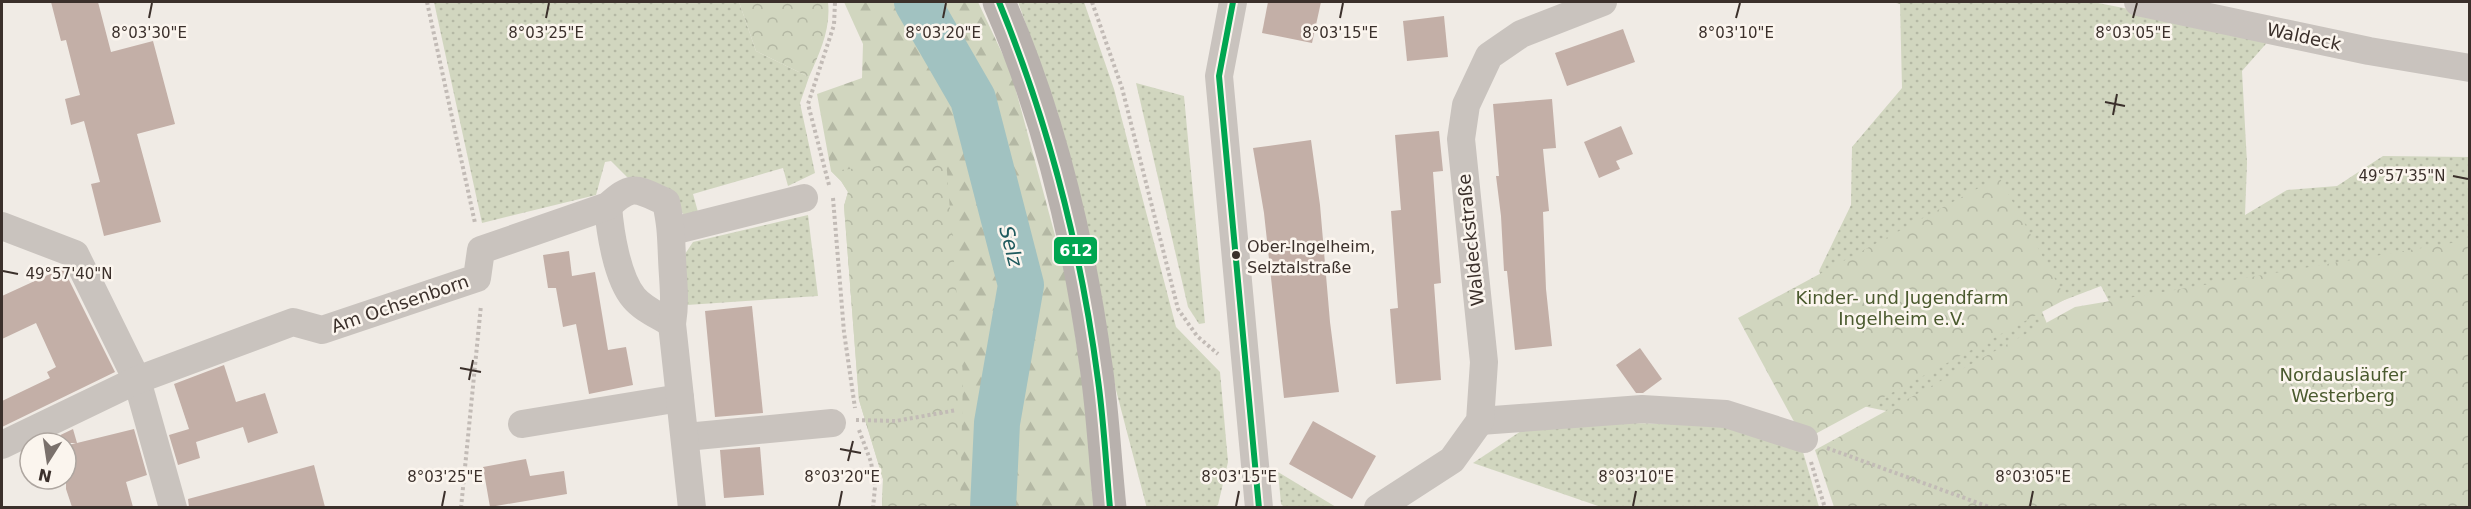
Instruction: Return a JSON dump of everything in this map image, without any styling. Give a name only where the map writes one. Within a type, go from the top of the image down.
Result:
[{"type":"main road","points":[[999,2],[1022,58],[1058,168],[1083,279],[1097,368],[1110,507]]},
{"type":"main road","points":[[1097,368],[1131,507]]},
{"type":"street","points":[[1233,2],[1219,76],[1259,507]]},
{"type":"street","name":"Waldeckstraße","points":[[1480,421],[1484,362],[1461,139],[1466,105],[1489,56],[1521,34],[1603,2]]},
{"type":"street","name":"Waldeck","points":[[2138,2],[2369,51],[2469,68]]},
{"type":"street","name":"Am Ochsenborn","points":[[2,445],[137,380],[293,322],[322,330],[477,278],[481,250],[608,206],[624,191],[639,190],[666,202],[673,231],[672,259],[676,301],[672,324],[692,507]]},
{"type":"street","points":[[673,231],[804,198]]},
{"type":"street","points":[[608,206],[611,238],[626,287],[636,300],[672,324]]},
{"type":"street","points":[[2,226],[75,254],[137,380],[173,507]]},
{"type":"street","points":[[522,424],[680,398]]},
{"type":"street","points":[[1378,507],[1452,460],[1480,421],[1642,409],[1726,414],[1804,440]]},
{"type":"street","points":[[686,437],[844,422]]},
{"type":"path","points":[[427,2],[481,250]]},
{"type":"path","points":[[835,2],[834,25],[808,104],[832,195],[844,332],[844,422],[871,462],[875,487],[873,507]]},
{"type":"path","points":[[1092,2],[1122,88],[1178,309],[1197,336],[1220,356]]},
{"type":"path","points":[[461,507],[482,298],[477,278]]},
{"type":"path","points":[[844,422],[896,421],[957,410]]},
{"type":"path","points":[[1804,440],[1826,507]]},
{"type":"path","points":[[1804,440],[1992,507]]},
{"type":"green space","points":[[434,2],[739,2],[756,51],[809,77],[800,103],[815,173],[788,186],[783,168],[693,194],[698,212],[684,215],[671,196],[631,181],[611,161],[605,162],[596,195],[482,223]]},
{"type":"green space","points":[[739,2],[828,2],[826,31],[809,77],[756,51]]},
{"type":"green space","points":[[844,2],[978,2],[1011,72],[1067,280],[1101,507],[882,507],[883,479],[859,400],[844,206],[848,192],[831,171],[817,94],[862,78],[863,44]]},
{"type":"green space","points":[[1018,2],[1084,2],[1114,89],[1176,327],[1220,372],[1228,462],[1218,505],[1215,507],[1147,508],[1116,390],[1085,222],[1057,111]]},
{"type":"green space","points":[[1892,2],[2093,2],[2272,37],[2242,71],[2247,163],[2245,215],[2287,190],[2337,186],[2383,156],[2469,157],[2469,507],[2147,375],[2101,286],[2041,309],[2067,373],[1964,427],[1814,396],[1848,351],[1819,271],[1851,205],[1852,147],[1902,88],[1900,4]]},
{"type":"green space","points":[[1136,83],[1184,96],[1205,323],[1199,324],[1188,307]]},
{"type":"green space","points":[[946,159],[963,376],[960,507],[882,507],[883,479],[859,400],[844,206],[848,192],[831,171]]},
{"type":"green space","name":"Kinder- und Jugendfarm Ingelheim e.V.","points":[[1999,177],[2066,299],[1804,440],[1738,318]]},
{"type":"green space","points":[[808,215],[818,296],[687,305],[683,257],[693,242]]},
{"type":"green space","name":"Nordausläufer Westerberg","points":[[2469,240],[2469,507],[1834,507],[1815,450],[2075,307]]},
{"type":"green space","points":[[1536,421],[1725,425],[1801,445],[1819,507],[1601,507],[1473,463]]},
{"type":"green space","points":[[1278,472],[1336,507],[1284,507],[1281,504]]},
{"type":"building","points":[[51,2],[98,2],[111,52],[153,41],[175,124],[137,134],[161,222],[104,236],[91,184],[100,182],[84,121],[71,125],[65,99],[80,95],[66,40],[61,41]]},
{"type":"building","points":[[1268,2],[1321,2],[1312,43],[1262,33]]},
{"type":"building","points":[[1444,16],[1448,57],[1407,61],[1403,21]]},
{"type":"building","points":[[1623,29],[1635,62],[1567,86],[1555,53]]},
{"type":"building","points":[[1552,99],[1556,148],[1543,149],[1549,211],[1543,212],[1546,289],[1552,346],[1515,350],[1507,271],[1504,271],[1493,104]]},
{"type":"building","points":[[1621,126],[1633,154],[1616,161],[1620,169],[1599,178],[1584,142]]},
{"type":"building","points":[[1439,131],[1443,171],[1433,172],[1441,283],[1434,284],[1441,380],[1396,384],[1390,309],[1398,308],[1391,211],[1401,210],[1395,135]]},
{"type":"building","points":[[1311,140],[1339,392],[1284,398],[1264,213],[1253,148]]},
{"type":"building","points":[[569,251],[572,276],[595,272],[608,350],[626,347],[633,385],[589,394],[576,324],[563,327],[556,288],[548,288],[543,255]]},
{"type":"building","points":[[63,268],[115,372],[2,427],[2,401],[50,378],[47,372],[56,367],[36,323],[2,339],[2,296]]},
{"type":"building","points":[[752,306],[763,413],[715,417],[705,311]]},
{"type":"building","points":[[1640,348],[1662,379],[1643,393],[1636,393],[1616,365]]},
{"type":"building","points":[[224,365],[236,402],[265,393],[278,433],[248,443],[243,427],[196,442],[200,458],[178,465],[169,435],[189,429],[174,384]]},
{"type":"building","points":[[1313,421],[1376,456],[1352,499],[1289,464]]},
{"type":"building","points":[[134,429],[147,475],[126,482],[133,507],[72,507],[67,491],[78,491],[78,443]]},
{"type":"building","points":[[760,447],[764,495],[724,498],[720,450]]},
{"type":"building","points":[[526,459],[530,476],[564,471],[567,494],[490,507],[483,467]]},
{"type":"building","points":[[314,465],[325,507],[189,507],[188,499]]},
{"type":"waterway","name":"Selz","points":[[917,2],[973,99],[1021,285],[997,423],[993,508]]},
{"type":"transit line","name":"612","points":[[999,2],[1048,141],[1072,235],[1098,380],[1110,508]]},
{"type":"transit line","name":"612","points":[[1233,2],[1219,76],[1259,508]]},
{"type":"place","name":"Ober-Ingelheim, Selztalstraße","points":[[1236,255]]}]
